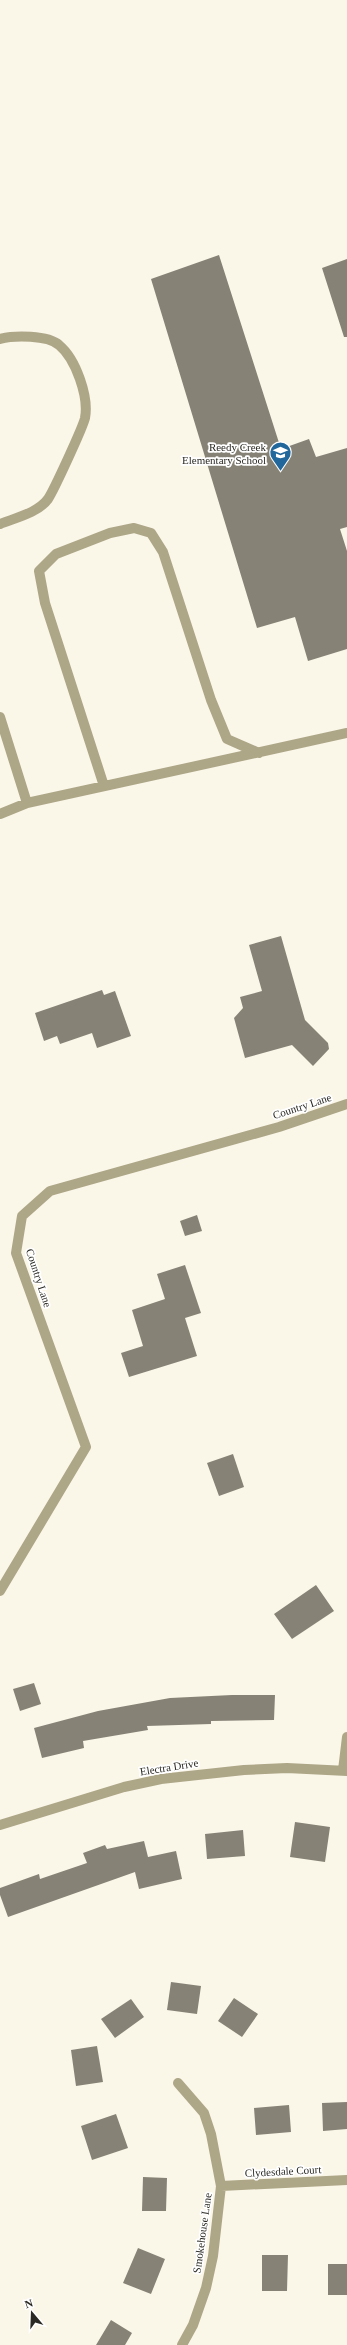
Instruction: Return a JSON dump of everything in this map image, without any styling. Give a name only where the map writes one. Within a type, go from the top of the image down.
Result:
[{"type":"street","points":[[0,339],[31,336],[59,345],[72,363],[84,389],[85,418],[48,499],[32,512],[0,524]]},
{"type":"street","points":[[104,786],[45,602],[39,571],[56,554],[116,532],[134,528],[151,534],[163,552],[211,700],[227,739],[259,753]]},
{"type":"street","points":[[0,717],[27,803]]},
{"type":"street","points":[[0,814],[27,803],[347,734]]},
{"type":"street","name":"Country Lane","points":[[0,1591],[86,1447],[16,1252],[22,1216],[50,1191],[279,1126],[347,1104]]},
{"type":"street","points":[[345,1770],[347,1737]]},
{"type":"street","name":"Electra Drive","points":[[0,1825],[124,1787],[162,1779],[244,1770],[287,1768],[345,1770]]},
{"type":"street","name":"Smokehouse Lane","points":[[178,2083],[204,2113],[211,2134],[220,2186],[213,2256],[206,2288],[193,2325],[182,2345]]},
{"type":"street","name":"Clydesdale Court","points":[[220,2186],[347,2180]]},
{"type":"building","points":[[219,255],[281,449],[309,439],[316,457],[347,448],[347,527],[340,529],[347,551],[347,649],[308,661],[295,617],[257,628],[151,279]]},
{"type":"building","points":[[347,259],[347,337],[344,337],[322,268]]},
{"type":"building","points":[[281,936],[305,1020],[328,1043],[329,1049],[313,1066],[292,1045],[245,1058],[234,1018],[243,1008],[240,997],[262,991],[249,945]]},
{"type":"building","points":[[102,990],[104,995],[115,991],[131,1036],[97,1048],[92,1033],[60,1044],[57,1036],[44,1041],[35,1013]]},
{"type":"building","points":[[197,1215],[202,1231],[185,1236],[180,1221]]},
{"type":"building","points":[[185,1265],[201,1313],[185,1318],[197,1356],[129,1377],[121,1353],[143,1346],[132,1310],[165,1299],[157,1274]]},
{"type":"building","points":[[233,1454],[244,1487],[219,1496],[207,1463]]},
{"type":"building","points":[[316,1585],[334,1611],[292,1639],[274,1614]]},
{"type":"building","points":[[34,1683],[41,1704],[20,1711],[13,1689]]},
{"type":"building","points":[[232,1695],[275,1695],[274,1720],[211,1721],[211,1724],[147,1726],[148,1730],[83,1741],[84,1748],[42,1758],[34,1728],[98,1711],[170,1698]]},
{"type":"building","points":[[295,1822],[330,1827],[325,1862],[290,1857]]},
{"type":"building","points":[[243,1830],[245,1856],[207,1859],[205,1834]]},
{"type":"building","points":[[144,1841],[148,1857],[176,1851],[182,1879],[139,1889],[135,1872],[8,1917],[0,1895],[0,1888],[39,1874],[40,1879],[87,1863],[83,1853],[105,1845],[107,1849]]},
{"type":"building","points":[[171,1982],[201,1986],[197,2014],[167,2010]]},
{"type":"building","points":[[234,1998],[258,2014],[242,2037],[218,2021]]},
{"type":"building","points":[[131,1999],[144,2017],[115,2038],[101,2019]]},
{"type":"building","points":[[97,2046],[103,2082],[76,2086],[71,2050]]},
{"type":"building","points":[[347,2102],[347,2129],[323,2131],[322,2103]]},
{"type":"building","points":[[289,2105],[291,2132],[256,2135],[254,2108]]},
{"type":"building","points":[[116,2114],[128,2148],[92,2160],[81,2126]]},
{"type":"building","points":[[143,2177],[167,2178],[166,2211],[142,2211]]},
{"type":"building","points":[[138,2248],[165,2259],[151,2294],[123,2283]]},
{"type":"building","points":[[262,2255],[288,2255],[287,2291],[262,2291]]},
{"type":"building","points":[[328,2264],[347,2264],[347,2295],[328,2295]]},
{"type":"building","points":[[111,2320],[132,2333],[125,2345],[96,2345]]},
{"type":"place","name":"Reedy Creek Elementary School","points":[[281,472]]}]
